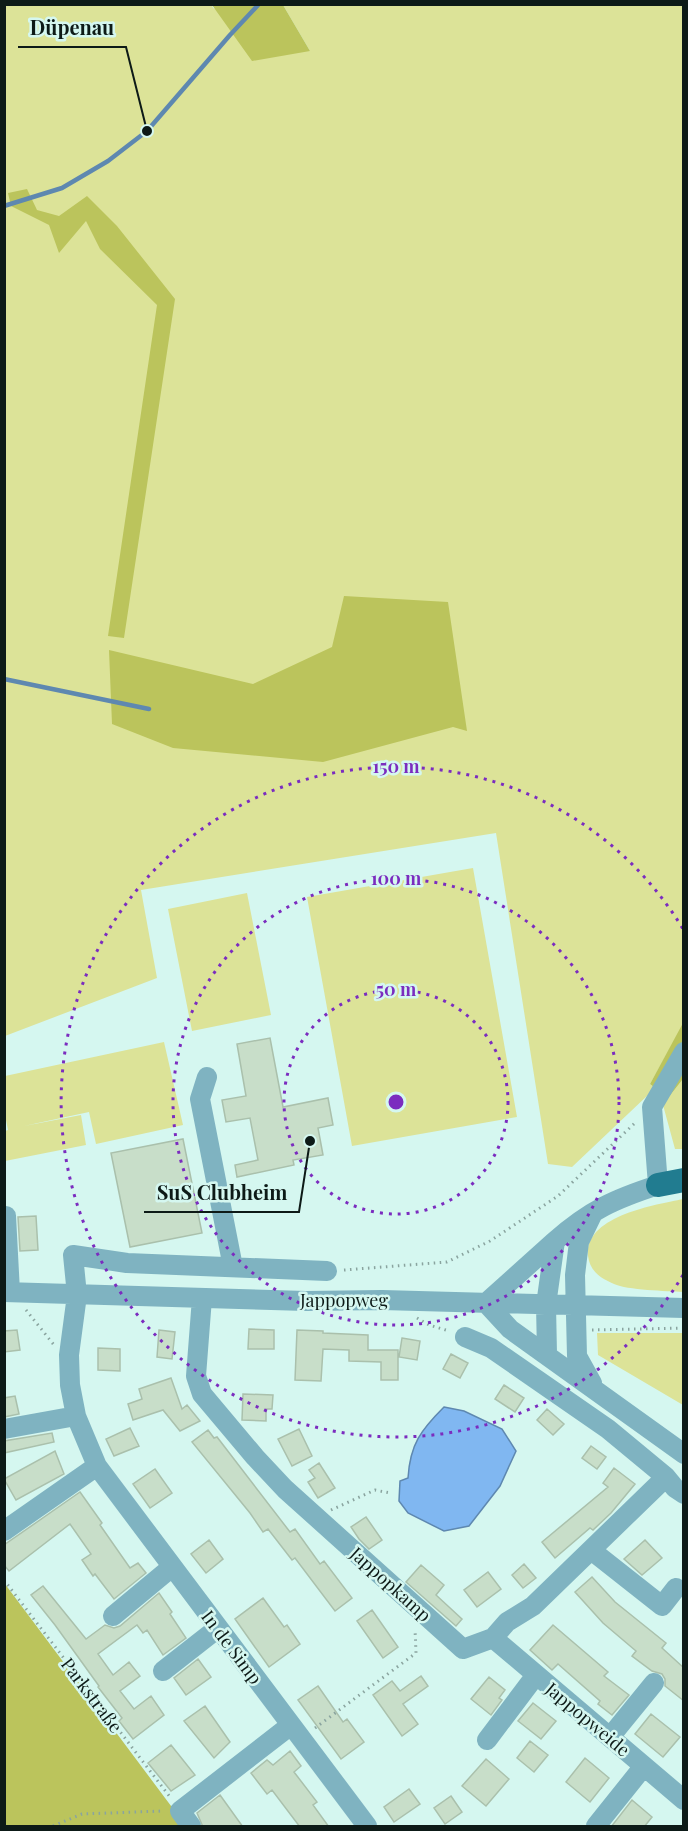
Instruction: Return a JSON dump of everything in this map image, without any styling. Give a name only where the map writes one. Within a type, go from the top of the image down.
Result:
[{"type":"main road","points":[[658,1185],[684,1180]]},
{"type":"street","points":[[684,1052],[652,1107],[658,1185],[624,1196],[595,1209],[555,1241],[486,1303],[510,1329],[684,1454]]},
{"type":"street","points":[[207,1077],[200,1099],[233,1267],[327,1271]]},
{"type":"street","points":[[594,1388],[577,1356],[575,1275],[579,1242],[595,1209]]},
{"type":"street","points":[[6,1216],[7,1292]]},
{"type":"street","points":[[547,1354],[546,1305],[555,1241]]},
{"type":"street","name":"In de Simp","points":[[233,1267],[127,1263],[73,1255],[77,1294],[69,1365],[76,1416],[97,1466],[368,1827]]},
{"type":"street","name":"Jappopweg","points":[[7,1292],[684,1308]]},
{"type":"street","name":"Jappopkamp","points":[[202,1298],[196,1376],[202,1394],[285,1489],[464,1649],[493,1638],[507,1622],[533,1606],[666,1477]]},
{"type":"street","points":[[465,1336],[491,1348],[608,1429],[684,1494]]},
{"type":"street","points":[[4,1429],[76,1416]]},
{"type":"street","points":[[4,1531],[97,1466]]},
{"type":"street","points":[[591,1550],[662,1606],[676,1588]]},
{"type":"street","points":[[113,1616],[172,1567]]},
{"type":"street","points":[[163,1671],[218,1628]]},
{"type":"street","name":"Jappopweide","points":[[493,1638],[684,1800]]},
{"type":"street","points":[[487,1740],[536,1675]]},
{"type":"street","points":[[610,1737],[654,1683]]},
{"type":"street","points":[[185,1819],[296,1732]]},
{"type":"street","points":[[596,1827],[644,1766]]},
{"type":"path","points":[[327,1271],[447,1262],[490,1241],[558,1196],[652,1107]]},
{"type":"path","points":[[7,1292],[69,1365]]},
{"type":"path","points":[[413,1316],[429,1325],[465,1336]]},
{"type":"path","points":[[575,1330],[684,1328]]},
{"type":"path","points":[[320,1520],[375,1490],[390,1493]]},
{"type":"path","name":"Parkstraße","points":[[4,1580],[185,1819]]},
{"type":"path","points":[[296,1732],[416,1653],[415,1606]]},
{"type":"path","points":[[53,1827],[82,1814],[185,1819]]},
{"type":"green space","points":[[5,5],[212,5],[213,8],[310,51],[283,5],[683,5],[684,1023],[650,1084],[668,1098],[683,1079],[683,1149],[675,1149],[663,1105],[648,1095],[572,1167],[548,1164],[496,833],[141,890],[157,978],[5,1036]]},
{"type":"green space","points":[[212,5],[283,5],[310,51],[252,61]]},
{"type":"green space","points":[[27,189],[37,210],[59,216],[87,196],[117,226],[175,299],[124,638],[108,636],[157,305],[100,249],[86,221],[59,253],[49,225],[11,206],[8,193]]},
{"type":"green space","points":[[344,596],[448,602],[467,731],[453,727],[323,762],[173,748],[112,724],[109,650],[253,684],[332,647]]},
{"type":"green space","points":[[473,868],[517,1117],[352,1146],[307,897]]},
{"type":"green space","points":[[247,893],[271,1015],[192,1031],[168,909]]},
{"type":"green space","points":[[683,1023],[683,1079],[668,1098],[650,1084]]},
{"type":"green space","points":[[164,1042],[183,1125],[96,1144],[89,1112],[24,1126],[81,1115],[86,1145],[5,1161],[5,1131],[8,1130],[5,1115],[5,1076]]},
{"type":"green space","points":[[683,1199],[683,1292],[628,1288],[604,1279],[593,1270],[588,1256],[590,1242],[597,1231],[609,1222],[640,1209]]},
{"type":"green space","points":[[597,1333],[683,1333],[683,1405],[598,1355]]},
{"type":"green space","points":[[5,1584],[186,1826],[5,1826]]},
{"type":"water","points":[[444,1407],[464,1411],[502,1429],[516,1451],[500,1486],[469,1526],[444,1531],[408,1513],[399,1501],[400,1481],[408,1478],[411,1456],[418,1438]]},
{"type":"building","points":[[270,1038],[283,1107],[328,1098],[333,1125],[318,1128],[323,1155],[293,1160],[294,1165],[237,1177],[235,1165],[258,1160],[250,1118],[226,1122],[222,1100],[246,1096],[237,1044]]},
{"type":"building","points":[[183,1139],[202,1233],[130,1247],[111,1153]]},
{"type":"building","points":[[36,1216],[38,1250],[20,1251],[18,1217]]},
{"type":"building","points":[[249,1329],[274,1330],[274,1349],[248,1349]]},
{"type":"building","points":[[17,1330],[20,1350],[4,1352],[4,1331]]},
{"type":"building","points":[[159,1330],[175,1332],[172,1359],[157,1357]]},
{"type":"building","points":[[297,1330],[368,1335],[368,1350],[398,1350],[398,1380],[381,1380],[381,1362],[349,1361],[349,1350],[323,1349],[321,1381],[295,1380]]},
{"type":"building","points":[[402,1338],[420,1341],[417,1360],[399,1357]]},
{"type":"building","points":[[98,1348],[120,1349],[120,1371],[98,1370]]},
{"type":"building","points":[[451,1354],[468,1363],[460,1378],[443,1369]]},
{"type":"building","points":[[171,1378],[182,1409],[187,1405],[200,1421],[180,1431],[163,1410],[133,1420],[128,1404],[142,1399],[139,1389]]},
{"type":"building","points":[[504,1385],[524,1398],[515,1412],[495,1399]]},
{"type":"building","points":[[243,1394],[273,1395],[272,1409],[266,1409],[266,1421],[242,1420]]},
{"type":"building","points":[[15,1396],[19,1414],[4,1417],[4,1398]]},
{"type":"building","points":[[547,1409],[564,1424],[553,1435],[537,1420]]},
{"type":"building","points":[[130,1428],[139,1446],[114,1456],[106,1439]]},
{"type":"building","points":[[299,1429],[312,1456],[292,1466],[278,1439]]},
{"type":"building","points":[[208,1430],[214,1438],[217,1437],[290,1532],[295,1529],[320,1564],[324,1561],[352,1598],[335,1611],[295,1558],[292,1560],[268,1529],[263,1532],[192,1442]]},
{"type":"building","points":[[52,1433],[54,1442],[4,1453],[4,1441]]},
{"type":"building","points":[[591,1446],[606,1457],[597,1469],[582,1458]]},
{"type":"building","points":[[55,1451],[64,1474],[16,1500],[4,1479]]},
{"type":"building","points":[[319,1463],[335,1488],[318,1498],[308,1482],[315,1478],[309,1470]]},
{"type":"building","points":[[614,1468],[635,1484],[611,1513],[593,1530],[590,1528],[555,1558],[542,1542],[608,1487],[603,1483]]},
{"type":"building","points":[[155,1469],[172,1493],[150,1508],[133,1484]]},
{"type":"building","points":[[80,1492],[130,1568],[138,1563],[146,1573],[114,1599],[82,1560],[91,1554],[70,1524],[9,1571],[4,1565],[4,1545]]},
{"type":"building","points":[[366,1517],[382,1540],[369,1549],[351,1527]]},
{"type":"building","points":[[209,1540],[223,1559],[206,1573],[191,1554]]},
{"type":"building","points":[[645,1540],[662,1558],[642,1575],[624,1559]]},
{"type":"building","points":[[524,1564],[536,1578],[523,1588],[512,1575]]},
{"type":"building","points":[[421,1565],[444,1585],[436,1595],[462,1619],[456,1626],[406,1582]]},
{"type":"building","points":[[488,1572],[501,1589],[477,1607],[464,1590]]},
{"type":"building","points":[[592,1577],[615,1602],[666,1643],[662,1648],[684,1668],[684,1701],[665,1686],[662,1674],[652,1671],[632,1656],[636,1651],[603,1623],[575,1592]]},
{"type":"building","points":[[43,1586],[86,1639],[105,1625],[114,1628],[120,1626],[159,1593],[172,1612],[170,1614],[186,1638],[163,1655],[147,1630],[143,1633],[137,1625],[98,1654],[113,1675],[129,1662],[140,1676],[120,1691],[134,1709],[151,1696],[164,1715],[133,1739],[119,1721],[122,1718],[31,1595]]},
{"type":"building","points":[[263,1598],[284,1627],[287,1625],[300,1644],[269,1667],[235,1619]]},
{"type":"building","points":[[372,1610],[398,1647],[383,1658],[357,1621]]},
{"type":"building","points":[[553,1625],[608,1672],[604,1676],[629,1695],[612,1715],[598,1704],[600,1701],[558,1664],[552,1670],[530,1650]]},
{"type":"building","points":[[198,1659],[211,1677],[186,1695],[174,1678]]},
{"type":"building","points":[[421,1676],[428,1686],[403,1704],[418,1724],[402,1736],[373,1695],[392,1681],[400,1691]]},
{"type":"building","points":[[489,1677],[505,1690],[499,1698],[502,1700],[491,1715],[471,1699]]},
{"type":"building","points":[[318,1686],[343,1722],[347,1719],[364,1742],[341,1759],[298,1700]]},
{"type":"building","points":[[533,1703],[556,1721],[541,1739],[518,1721]]},
{"type":"building","points":[[205,1706],[230,1742],[214,1758],[184,1721]]},
{"type":"building","points":[[651,1714],[680,1737],[663,1757],[635,1734]]},
{"type":"building","points":[[530,1741],[548,1755],[534,1772],[517,1758]]},
{"type":"building","points":[[171,1745],[195,1775],[171,1791],[148,1763]]},
{"type":"building","points":[[290,1751],[301,1766],[294,1772],[317,1802],[313,1805],[329,1827],[300,1827],[272,1790],[267,1794],[251,1773],[267,1760],[273,1765]]},
{"type":"building","points":[[585,1758],[609,1778],[590,1802],[566,1782]]},
{"type":"building","points":[[486,1759],[509,1779],[486,1806],[462,1786]]},
{"type":"building","points":[[409,1789],[420,1804],[394,1822],[384,1807]]},
{"type":"building","points":[[220,1795],[243,1827],[203,1827],[197,1813]]},
{"type":"building","points":[[451,1796],[462,1812],[445,1824],[434,1808]]},
{"type":"building","points":[[632,1800],[652,1817],[644,1827],[611,1827]]},
{"type":"waterway","points":[[4,206],[62,188],[108,161],[147,131],[259,4]]},
{"type":"waterway","points":[[4,679],[149,709]]},
{"type":"place","name":"Düpenau","points":[[147,131]]},
{"type":"place","name":"SuS Clubheim","points":[[310,1141]]}]
